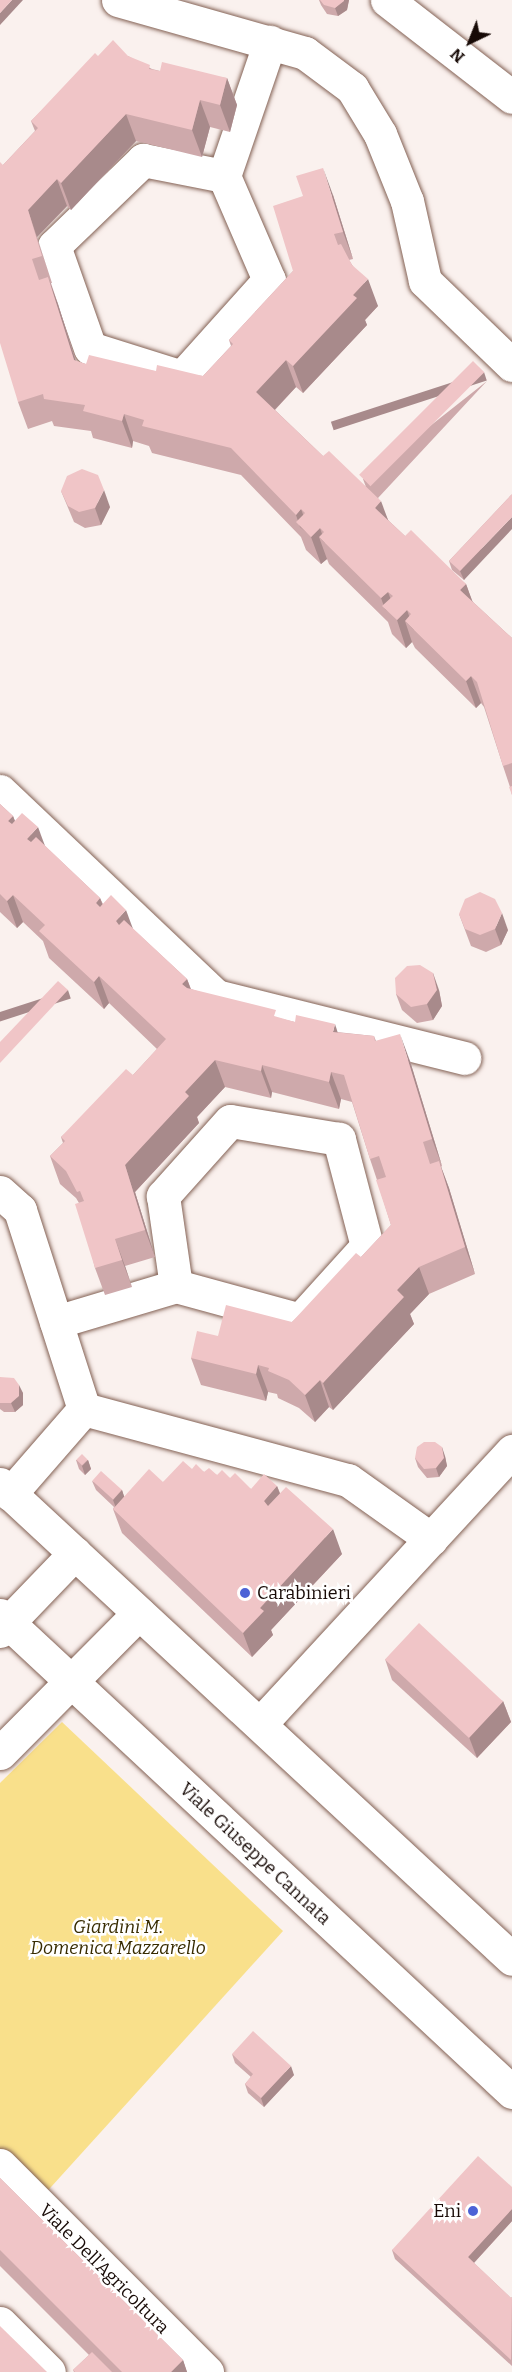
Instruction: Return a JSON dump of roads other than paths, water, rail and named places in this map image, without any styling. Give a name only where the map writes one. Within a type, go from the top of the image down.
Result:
[{"type":"street","points":[[118,0],[305,53],[352,88],[380,134],[407,201],[424,281],[512,365]]},
{"type":"street","points":[[387,0],[512,97]]},
{"type":"street","points":[[224,176],[143,160],[54,246],[90,348],[182,377],[269,280],[224,176],[270,42]]},
{"type":"street","points":[[0,790],[216,996],[464,1058]]},
{"type":"street","points":[[56,1322],[176,1286],[300,1320],[367,1246],[339,1139],[230,1121],[163,1196],[176,1286]]},
{"type":"street","points":[[0,1192],[20,1210],[84,1409]]},
{"type":"street","points":[[84,1409],[5,1489],[512,1959]]},
{"type":"street","points":[[84,1409],[348,1480],[431,1539]]},
{"type":"street","points":[[260,1724],[512,1451]]},
{"type":"street","points":[[3,1622],[75,1553]]},
{"type":"street","points":[[0,1753],[139,1613]]},
{"type":"street","name":"Viale Giuseppe Cannata","points":[[3,1622],[72,1682],[512,2092]]},
{"type":"street","name":"Viale Dell'Agricoltura","points":[[0,2165],[207,2372]]},
{"type":"street","points":[[0,2323],[49,2372]]},
{"type":"place","name":"Carabinieri","points":[[245,1593]]},
{"type":"place","name":"Eni","points":[[473,2211]]},
{"type":"park label","name":"Giardini M. Domenica Mazzarello","points":[[118,1938]]}]
